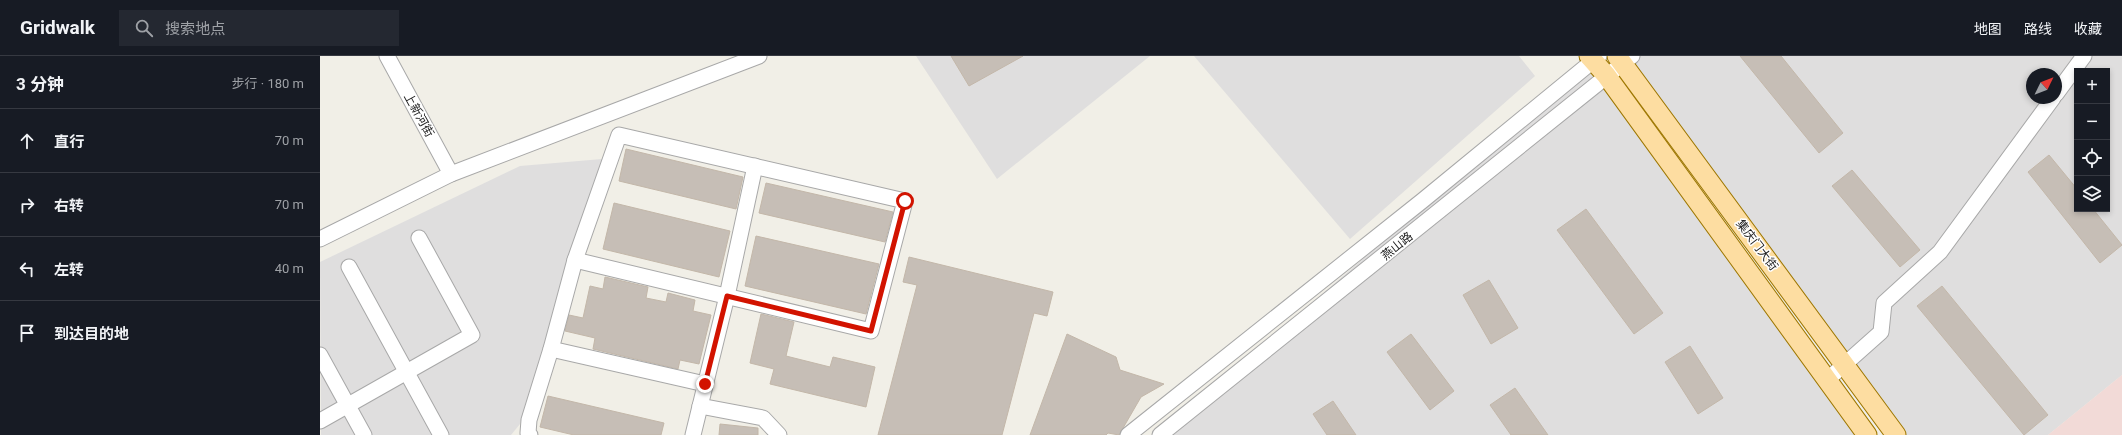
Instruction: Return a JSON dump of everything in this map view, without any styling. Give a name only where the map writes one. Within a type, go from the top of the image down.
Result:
[{"type":"main road","name":"集庆门大街","points":[[1594,58],[1867,435]]},
{"type":"main road","name":"集庆门大街","points":[[1624,59],[1896,435]]},
{"type":"street","name":"上新河街","points":[[387,56],[451,174]]},
{"type":"street","points":[[320,239],[451,174],[759,56]]},
{"type":"street","points":[[2062,86],[2084,56]]},
{"type":"street","name":"燕山路","points":[[1134,433],[1422,201],[1594,58]]},
{"type":"street","name":"燕山路","points":[[1160,435],[1435,216],[1624,59]]},
{"type":"street","points":[[1826,380],[1881,332],[1884,303],[1940,252],[2049,104]]},
{"type":"street","points":[[530,435],[528,433],[529,420],[551,349],[575,260],[619,135],[905,201],[871,331],[575,260]]},
{"type":"street","points":[[693,435],[727,296],[755,166]]},
{"type":"street","points":[[320,421],[472,335],[419,238]]},
{"type":"street","points":[[349,267],[441,435]]},
{"type":"street","points":[[551,349],[705,384]]},
{"type":"street","points":[[320,355],[364,435]]},
{"type":"street","points":[[700,406],[763,418],[779,435]]},
{"type":"shaded area","points":[[916,56],[1150,56],[997,179]]},
{"type":"shaded area","points":[[1194,56],[1519,56],[1535,76],[1350,239]]},
{"type":"shaded area","points":[[1632,56],[2122,56],[2122,375],[2048,435],[1895,435],[1623,64]]},
{"type":"shaded area","points":[[1592,61],[1867,435],[1159,435]]},
{"type":"shaded area","points":[[602,159],[520,424],[511,435],[321,435],[320,262],[520,166]]},
{"type":"shaded area","points":[[2122,375],[2122,435],[2048,435]]},
{"type":"building","points":[[951,56],[1023,56],[969,86]]},
{"type":"building","points":[[1740,56],[1781,56],[1843,133],[1819,153]]},
{"type":"building","points":[[626,149],[743,177],[736,209],[619,181]]},
{"type":"building","points":[[2049,155],[2074,185],[2074,212],[2095,212],[2122,245],[2100,263],[2028,172]]},
{"type":"building","points":[[1852,170],[1920,250],[1900,267],[1832,186]]},
{"type":"building","points":[[766,183],[893,212],[885,242],[759,213]]},
{"type":"building","points":[[614,203],[730,231],[719,277],[603,249]]},
{"type":"building","points":[[1586,209],[1663,313],[1634,334],[1557,230]]},
{"type":"building","points":[[756,236],[879,264],[866,314],[745,286]]},
{"type":"building","points":[[909,257],[1053,292],[1047,316],[1034,313],[1002,435],[878,435],[917,285],[903,282]]},
{"type":"building","points":[[605,277],[648,287],[646,298],[666,302],[668,293],[695,300],[693,311],[711,315],[699,364],[680,360],[678,369],[593,349],[595,338],[565,331],[569,315],[583,318],[590,286],[603,289]]},
{"type":"building","points":[[1489,280],[1518,328],[1491,344],[1463,295]]},
{"type":"building","points":[[1942,286],[2048,415],[2024,435],[1917,306]]},
{"type":"building","points":[[761,314],[794,322],[786,356],[830,367],[833,357],[875,367],[866,407],[770,384],[774,369],[750,363]]},
{"type":"building","points":[[1067,334],[1116,357],[1120,370],[1164,384],[1141,397],[1119,435],[1108,433],[1106,435],[1030,435]]},
{"type":"building","points":[[1411,334],[1454,391],[1430,410],[1387,352]]},
{"type":"building","points":[[1690,346],[1723,398],[1698,414],[1665,362]]},
{"type":"building","points":[[1515,388],[1548,435],[1511,435],[1490,405]]},
{"type":"building","points":[[548,396],[664,423],[661,435],[574,435],[540,427]]},
{"type":"building","points":[[1333,401],[1356,435],[1327,435],[1313,414]]},
{"type":"building","points":[[720,424],[758,428],[758,435],[719,435]]},
{"type":"route","points":[[705,384],[727,296],[871,331],[905,201]]}]
